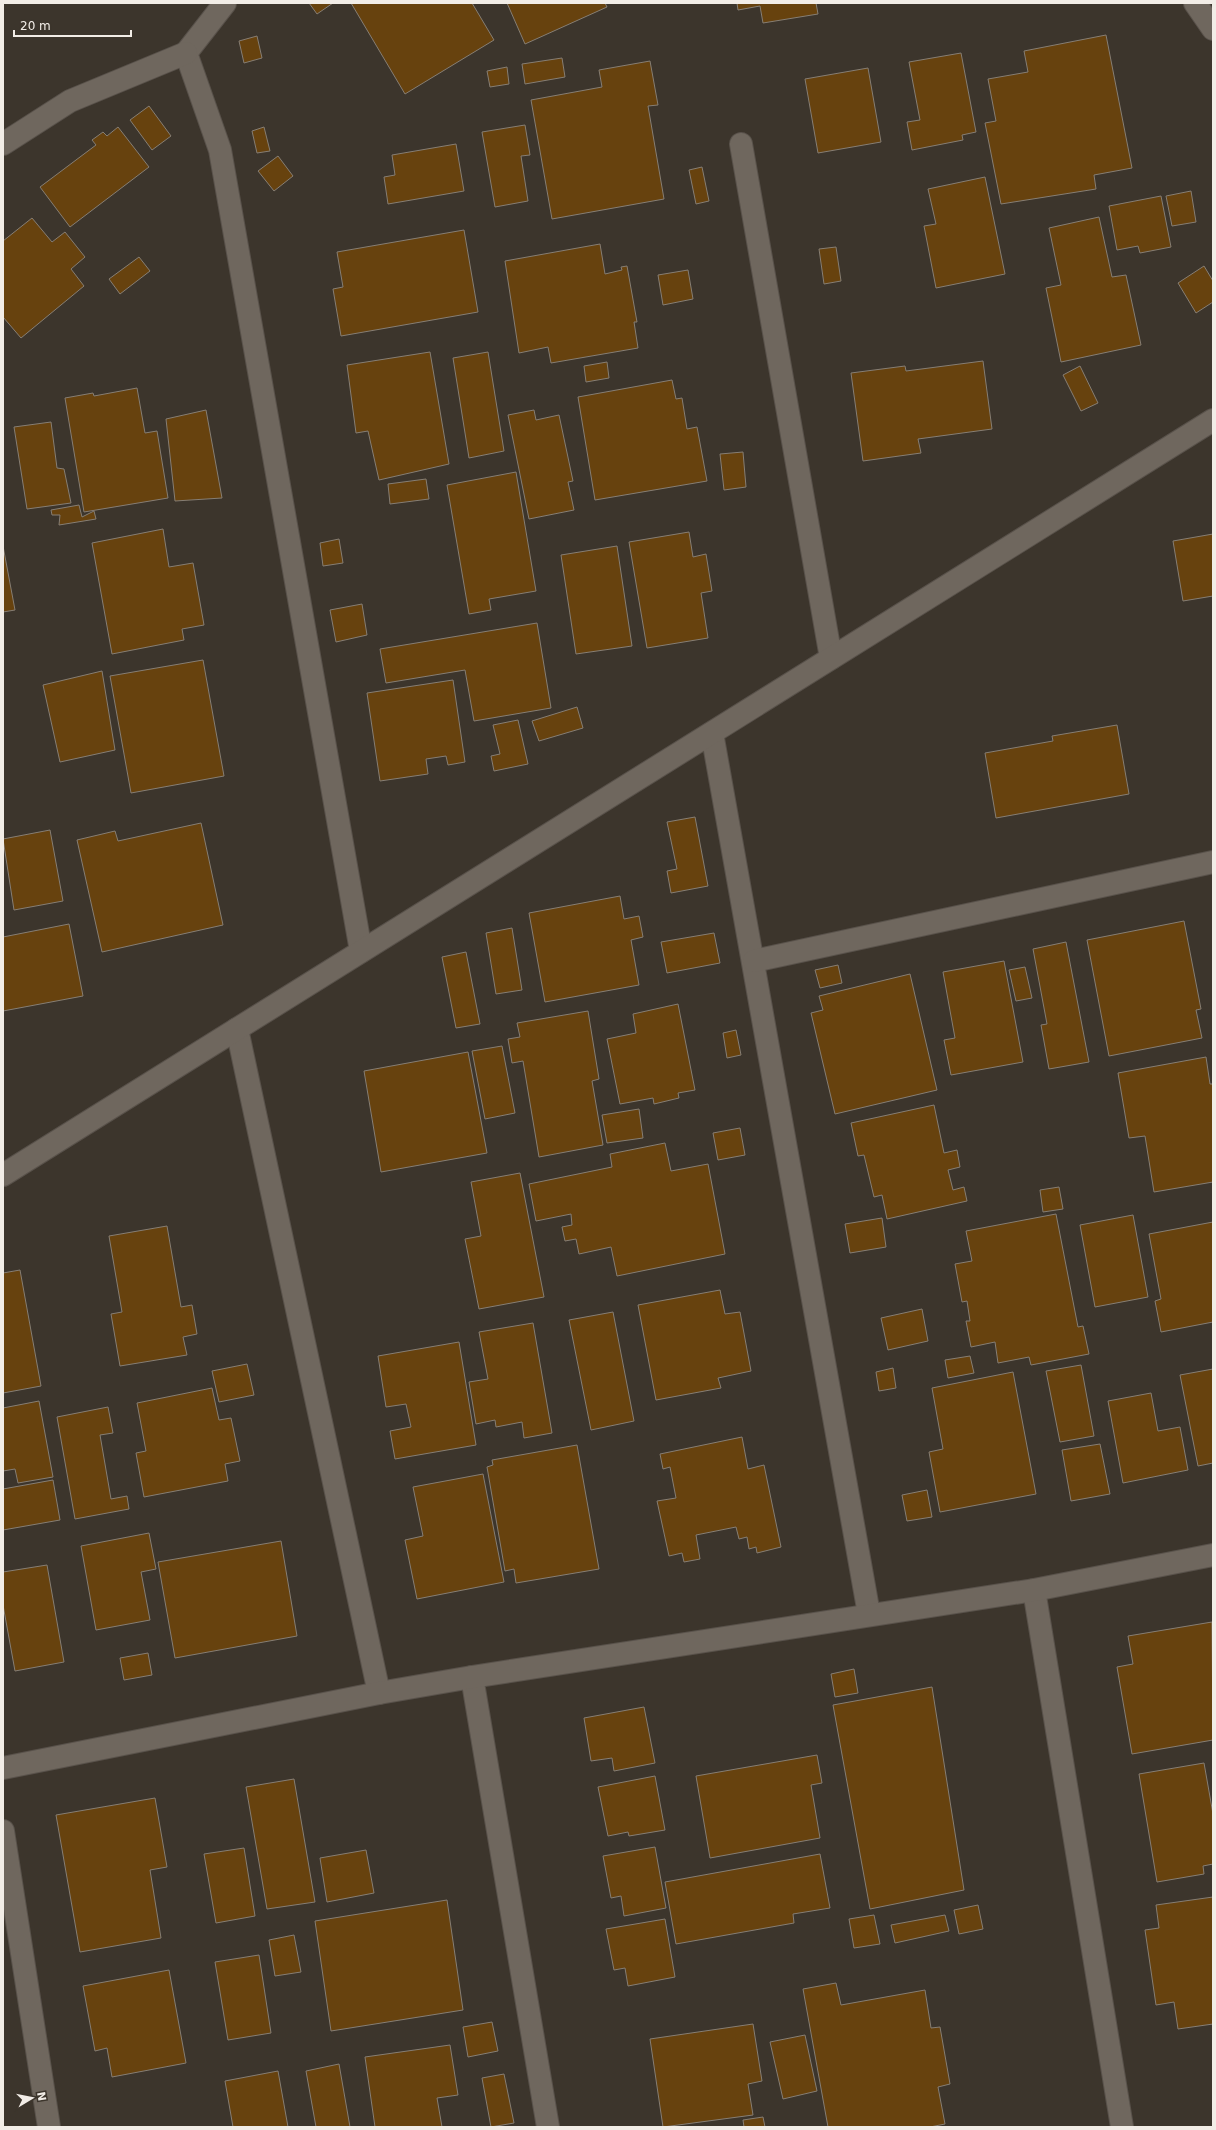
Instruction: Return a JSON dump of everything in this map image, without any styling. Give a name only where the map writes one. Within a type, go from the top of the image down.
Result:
[{"type":"street","points":[[3,144],[70,101],[186,53],[225,3]]},
{"type":"street","points":[[1196,3],[1213,29]]},
{"type":"street","points":[[186,53],[220,150],[362,951]]},
{"type":"street","points":[[741,144],[831,658]]},
{"type":"street","points":[[3,1175],[1213,420]]},
{"type":"street","points":[[712,733],[754,961],[869,1614]]},
{"type":"street","points":[[754,961],[1213,862]]},
{"type":"street","points":[[237,1029],[379,1693]]},
{"type":"street","points":[[3,1768],[379,1693],[869,1614],[1034,1590],[1213,1556]]},
{"type":"street","points":[[1034,1590],[1122,2127]]},
{"type":"street","points":[[472,1677],[548,2127]]},
{"type":"street","points":[[3,1831],[49,2127]]},
{"type":"building","points":[[309,3],[333,3],[317,14]]},
{"type":"building","points":[[351,3],[472,3],[494,40],[405,94]]},
{"type":"building","points":[[507,3],[605,3],[607,7],[525,44]]},
{"type":"building","points":[[737,3],[816,3],[818,14],[763,23],[760,6],[738,10]]},
{"type":"building","points":[[1106,35],[1132,168],[1094,175],[1096,189],[1001,204],[985,123],[996,121],[988,79],[1028,72],[1024,51]]},
{"type":"building","points":[[257,36],[262,58],[244,63],[239,41]]},
{"type":"building","points":[[961,53],[976,132],[962,135],[963,140],[912,150],[907,122],[920,120],[909,62]]},
{"type":"building","points":[[562,58],[565,77],[525,84],[522,64]]},
{"type":"building","points":[[650,61],[658,105],[648,106],[664,199],[552,219],[531,100],[602,87],[599,70]]},
{"type":"building","points":[[507,67],[509,84],[490,87],[487,71]]},
{"type":"building","points":[[868,68],[881,142],[818,153],[805,79]]},
{"type":"building","points":[[149,106],[171,136],[152,150],[130,120]]},
{"type":"building","points":[[525,125],[530,155],[521,156],[528,201],[495,207],[482,132]]},
{"type":"building","points":[[118,127],[149,167],[70,227],[40,187],[96,145],[92,140],[103,132],[107,136]]},
{"type":"building","points":[[264,127],[270,151],[257,153],[252,131]]},
{"type":"building","points":[[456,144],[464,191],[388,204],[384,177],[395,175],[392,155]]},
{"type":"building","points":[[278,156],[293,176],[274,191],[258,171]]},
{"type":"building","points":[[702,167],[709,201],[696,204],[689,170]]},
{"type":"building","points":[[985,177],[1005,274],[936,288],[924,226],[936,224],[928,189]]},
{"type":"building","points":[[1191,191],[1196,222],[1172,226],[1166,196]]},
{"type":"building","points":[[1161,196],[1171,247],[1140,253],[1138,246],[1117,250],[1109,206]]},
{"type":"building","points":[[1099,217],[1112,277],[1126,275],[1141,345],[1061,362],[1046,288],[1061,285],[1049,228]]},
{"type":"building","points":[[32,218],[52,242],[65,232],[85,257],[71,269],[84,286],[21,338],[3,317],[3,241]]},
{"type":"building","points":[[464,230],[478,312],[341,336],[333,289],[343,287],[337,252]]},
{"type":"building","points":[[600,244],[605,274],[622,270],[621,267],[627,266],[637,322],[634,322],[638,348],[551,363],[548,347],[519,353],[505,261]]},
{"type":"building","points":[[836,247],[841,281],[824,284],[819,249]]},
{"type":"building","points":[[139,257],[150,271],[120,294],[109,279]]},
{"type":"building","points":[[1204,266],[1213,281],[1213,302],[1196,313],[1178,283]]},
{"type":"building","points":[[688,270],[693,299],[663,305],[658,275]]},
{"type":"building","points":[[430,352],[449,464],[379,480],[368,431],[356,433],[347,365]]},
{"type":"building","points":[[488,352],[504,451],[469,458],[453,358]]},
{"type":"building","points":[[983,361],[992,429],[918,439],[921,453],[863,461],[851,373],[905,366],[906,371]]},
{"type":"building","points":[[607,362],[609,378],[586,382],[584,366]]},
{"type":"building","points":[[1080,366],[1098,403],[1081,411],[1063,375]]},
{"type":"building","points":[[672,380],[676,399],[682,398],[687,429],[697,427],[707,481],[595,500],[578,397]]},
{"type":"building","points":[[137,388],[145,433],[157,431],[168,498],[84,512],[65,398],[93,393],[94,396]]},
{"type":"building","points":[[206,410],[222,498],[175,501],[166,419]]},
{"type":"building","points":[[534,410],[536,420],[559,415],[573,481],[568,482],[574,510],[529,519],[508,415]]},
{"type":"building","points":[[51,422],[57,468],[64,469],[71,503],[27,509],[14,427]]},
{"type":"building","points":[[743,452],[746,487],[724,490],[720,454]]},
{"type":"building","points":[[516,472],[536,591],[489,599],[491,610],[469,614],[447,485]]},
{"type":"building","points":[[426,479],[429,499],[390,504],[388,484]]},
{"type":"building","points":[[79,505],[82,517],[94,511],[96,519],[59,525],[60,515],[52,515],[51,510]]},
{"type":"building","points":[[163,529],[169,567],[193,563],[204,625],[182,629],[184,640],[112,654],[92,543]]},
{"type":"building","points":[[689,532],[693,557],[706,554],[712,591],[701,593],[708,638],[647,648],[629,542]]},
{"type":"building","points":[[1213,534],[1213,596],[1183,601],[1173,541]]},
{"type":"building","points":[[339,539],[343,563],[323,566],[320,543]]},
{"type":"building","points":[[3,546],[15,610],[3,612]]},
{"type":"building","points":[[617,546],[632,646],[576,654],[561,555]]},
{"type":"building","points":[[362,604],[367,635],[336,642],[330,610]]},
{"type":"building","points":[[537,623],[551,708],[474,721],[465,670],[386,683],[380,649]]},
{"type":"building","points":[[203,660],[224,776],[131,793],[110,676]]},
{"type":"building","points":[[102,671],[115,750],[60,762],[43,685]]},
{"type":"building","points":[[453,680],[465,762],[448,765],[446,756],[426,759],[428,774],[380,781],[367,693]]},
{"type":"building","points":[[577,707],[583,728],[539,741],[532,721]]},
{"type":"building","points":[[518,720],[528,764],[494,771],[491,756],[500,754],[493,725]]},
{"type":"building","points":[[1117,725],[1129,794],[996,818],[985,753],[1053,741],[1052,736]]},
{"type":"building","points":[[695,817],[708,886],[671,893],[667,871],[677,869],[667,822]]},
{"type":"building","points":[[201,823],[223,925],[102,952],[77,840],[115,831],[118,841]]},
{"type":"building","points":[[50,830],[63,901],[14,910],[3,839]]},
{"type":"building","points":[[620,896],[624,919],[639,916],[643,937],[631,940],[639,985],[545,1002],[529,913]]},
{"type":"building","points":[[1184,921],[1201,1009],[1196,1010],[1202,1038],[1109,1056],[1087,940]]},
{"type":"building","points":[[69,924],[83,996],[3,1011],[3,937]]},
{"type":"building","points":[[512,928],[522,990],[496,994],[486,933]]},
{"type":"building","points":[[714,933],[720,963],[667,973],[661,942]]},
{"type":"building","points":[[1066,942],[1089,1062],[1049,1069],[1041,1025],[1047,1024],[1033,949]]},
{"type":"building","points":[[466,952],[480,1024],[456,1028],[442,957]]},
{"type":"building","points":[[1004,961],[1023,1062],[951,1075],[944,1040],[955,1038],[943,972]]},
{"type":"building","points":[[838,965],[842,983],[820,988],[815,970]]},
{"type":"building","points":[[1025,967],[1032,998],[1016,1001],[1009,970]]},
{"type":"building","points":[[910,974],[937,1090],[835,1114],[811,1013],[823,1010],[819,996]]},
{"type":"building","points":[[678,1004],[695,1090],[678,1093],[679,1098],[654,1104],[653,1098],[620,1104],[607,1039],[636,1033],[633,1014]]},
{"type":"building","points":[[588,1011],[599,1079],[592,1081],[603,1145],[539,1157],[523,1061],[512,1063],[508,1039],[520,1037],[517,1023]]},
{"type":"building","points":[[736,1030],[741,1055],[727,1058],[723,1033]]},
{"type":"building","points":[[502,1046],[515,1113],[485,1119],[472,1051]]},
{"type":"building","points":[[468,1052],[487,1153],[381,1172],[364,1071]]},
{"type":"building","points":[[1206,1057],[1210,1084],[1213,1084],[1213,1182],[1154,1192],[1145,1136],[1129,1138],[1118,1073]]},
{"type":"building","points":[[934,1105],[944,1153],[957,1150],[960,1167],[948,1170],[953,1190],[964,1187],[967,1201],[887,1219],[882,1195],[874,1197],[864,1155],[858,1156],[851,1123]]},
{"type":"building","points":[[639,1109],[643,1138],[607,1143],[602,1115]]},
{"type":"building","points":[[740,1128],[745,1155],[718,1160],[713,1133]]},
{"type":"building","points":[[665,1143],[671,1171],[708,1164],[725,1254],[617,1276],[611,1247],[579,1254],[576,1239],[565,1241],[562,1227],[572,1225],[571,1214],[536,1221],[529,1184],[612,1167],[610,1154]]},
{"type":"building","points":[[520,1173],[544,1297],[479,1309],[465,1239],[481,1236],[471,1182]]},
{"type":"building","points":[[1059,1187],[1063,1209],[1043,1212],[1040,1190]]},
{"type":"building","points":[[1056,1214],[1078,1327],[1083,1326],[1089,1354],[1031,1365],[1029,1357],[998,1363],[995,1342],[971,1347],[966,1321],[970,1321],[967,1301],[962,1302],[955,1264],[972,1261],[966,1231]]},
{"type":"building","points":[[1133,1215],[1148,1297],[1095,1307],[1080,1225]]},
{"type":"building","points":[[882,1218],[886,1247],[850,1253],[845,1224]]},
{"type":"building","points":[[1213,1222],[1213,1322],[1161,1332],[1155,1301],[1161,1299],[1149,1234]]},
{"type":"building","points":[[167,1226],[181,1307],[192,1305],[197,1334],[183,1337],[187,1355],[120,1366],[111,1314],[122,1312],[109,1236]]},
{"type":"building","points":[[20,1270],[41,1386],[3,1393],[3,1273]]},
{"type":"building","points":[[720,1290],[725,1314],[740,1312],[751,1371],[718,1378],[721,1388],[656,1400],[638,1305]]},
{"type":"building","points":[[922,1309],[928,1341],[888,1350],[881,1318]]},
{"type":"building","points":[[613,1312],[634,1421],[591,1430],[569,1320]]},
{"type":"building","points":[[533,1323],[552,1433],[524,1438],[522,1422],[496,1427],[495,1420],[476,1424],[469,1382],[488,1379],[479,1332]]},
{"type":"building","points":[[459,1342],[476,1445],[395,1459],[390,1431],[411,1427],[406,1404],[386,1407],[378,1356]]},
{"type":"building","points":[[970,1356],[974,1373],[948,1378],[945,1360]]},
{"type":"building","points":[[247,1364],[254,1395],[219,1402],[212,1371]]},
{"type":"building","points":[[1081,1365],[1094,1436],[1060,1442],[1046,1371]]},
{"type":"building","points":[[893,1368],[896,1388],[879,1391],[876,1372]]},
{"type":"building","points":[[1213,1369],[1213,1463],[1198,1466],[1180,1375]]},
{"type":"building","points":[[1013,1372],[1036,1494],[940,1512],[929,1452],[943,1449],[932,1388]]},
{"type":"building","points":[[212,1388],[219,1420],[231,1418],[240,1461],[225,1464],[228,1481],[144,1497],[136,1453],[146,1451],[137,1403]]},
{"type":"building","points":[[1151,1393],[1158,1431],[1180,1427],[1188,1470],[1123,1483],[1108,1401]]},
{"type":"building","points":[[39,1401],[53,1477],[18,1483],[15,1469],[3,1471],[3,1408]]},
{"type":"building","points":[[108,1407],[113,1433],[100,1435],[111,1499],[127,1496],[129,1509],[75,1519],[57,1417]]},
{"type":"building","points":[[742,1437],[748,1469],[764,1465],[781,1547],[757,1553],[756,1547],[749,1549],[747,1537],[739,1539],[736,1527],[696,1535],[700,1559],[684,1562],[682,1553],[669,1556],[657,1501],[676,1498],[670,1467],[663,1469],[660,1454]]},
{"type":"building","points":[[1100,1444],[1110,1494],[1071,1501],[1062,1450]]},
{"type":"building","points":[[577,1445],[599,1569],[516,1583],[514,1569],[505,1571],[487,1467],[493,1465],[492,1460]]},
{"type":"building","points":[[483,1474],[504,1582],[417,1599],[405,1540],[423,1536],[413,1487]]},
{"type":"building","points":[[53,1480],[60,1520],[3,1530],[3,1489]]},
{"type":"building","points":[[927,1490],[932,1517],[907,1521],[902,1495]]},
{"type":"building","points":[[149,1533],[156,1569],[141,1572],[150,1620],[96,1630],[81,1546]]},
{"type":"building","points":[[281,1541],[297,1636],[175,1658],[158,1562]]},
{"type":"building","points":[[47,1565],[64,1662],[15,1671],[3,1605],[3,1572]]},
{"type":"building","points":[[1212,1622],[1213,1740],[1132,1754],[1117,1667],[1133,1664],[1128,1636]]},
{"type":"building","points":[[148,1653],[152,1675],[124,1680],[120,1658]]},
{"type":"building","points":[[854,1669],[858,1693],[835,1697],[831,1674]]},
{"type":"building","points":[[932,1687],[964,1890],[870,1909],[833,1705]]},
{"type":"building","points":[[644,1707],[655,1763],[614,1771],[612,1758],[591,1761],[584,1718]]},
{"type":"building","points":[[817,1755],[822,1783],[811,1785],[820,1838],[710,1858],[696,1776]]},
{"type":"building","points":[[1204,1763],[1213,1814],[1213,1864],[1203,1866],[1204,1874],[1157,1882],[1139,1774]]},
{"type":"building","points":[[655,1776],[665,1830],[629,1836],[628,1832],[608,1836],[598,1787]]},
{"type":"building","points":[[294,1779],[315,1902],[267,1909],[246,1787]]},
{"type":"building","points":[[155,1798],[167,1867],[150,1870],[161,1938],[80,1952],[56,1815]]},
{"type":"building","points":[[655,1847],[666,1908],[624,1916],[621,1896],[611,1898],[603,1856]]},
{"type":"building","points":[[244,1848],[255,1916],[216,1923],[204,1854]]},
{"type":"building","points":[[366,1850],[374,1893],[327,1902],[320,1858]]},
{"type":"building","points":[[820,1854],[830,1908],[793,1914],[794,1923],[676,1944],[665,1882]]},
{"type":"building","points":[[1213,1897],[1213,2024],[1178,2029],[1174,2002],[1156,2005],[1145,1930],[1159,1928],[1156,1905]]},
{"type":"building","points":[[447,1900],[463,2010],[331,2031],[315,1921]]},
{"type":"building","points":[[978,1905],[983,1929],[959,1934],[954,1910]]},
{"type":"building","points":[[874,1915],[880,1944],[854,1948],[849,1919]]},
{"type":"building","points":[[945,1915],[949,1931],[895,1943],[891,1925]]},
{"type":"building","points":[[665,1919],[675,1977],[628,1986],[625,1968],[614,1970],[606,1929]]},
{"type":"building","points":[[294,1935],[301,1972],[275,1976],[269,1940]]},
{"type":"building","points":[[259,1955],[271,2033],[228,2040],[215,1962]]},
{"type":"building","points":[[169,1970],[186,2063],[112,2077],[107,2048],[95,2051],[83,1986]]},
{"type":"building","points":[[836,1983],[841,2005],[925,1990],[931,2028],[940,2027],[950,2084],[938,2087],[945,2124],[930,2127],[828,2127],[803,1989]]},
{"type":"building","points":[[492,2022],[498,2051],[468,2057],[463,2027]]},
{"type":"building","points":[[753,2024],[762,2081],[748,2084],[753,2115],[663,2127],[650,2039]]},
{"type":"building","points":[[805,2035],[817,2091],[783,2099],[770,2042]]},
{"type":"building","points":[[450,2045],[458,2095],[437,2098],[442,2127],[375,2127],[365,2057]]},
{"type":"building","points":[[339,2064],[350,2127],[316,2127],[306,2071]]},
{"type":"building","points":[[278,2071],[288,2127],[233,2127],[225,2081]]},
{"type":"building","points":[[504,2074],[514,2123],[491,2127],[482,2078]]},
{"type":"building","points":[[763,2117],[765,2127],[744,2127],[743,2120]]}]
